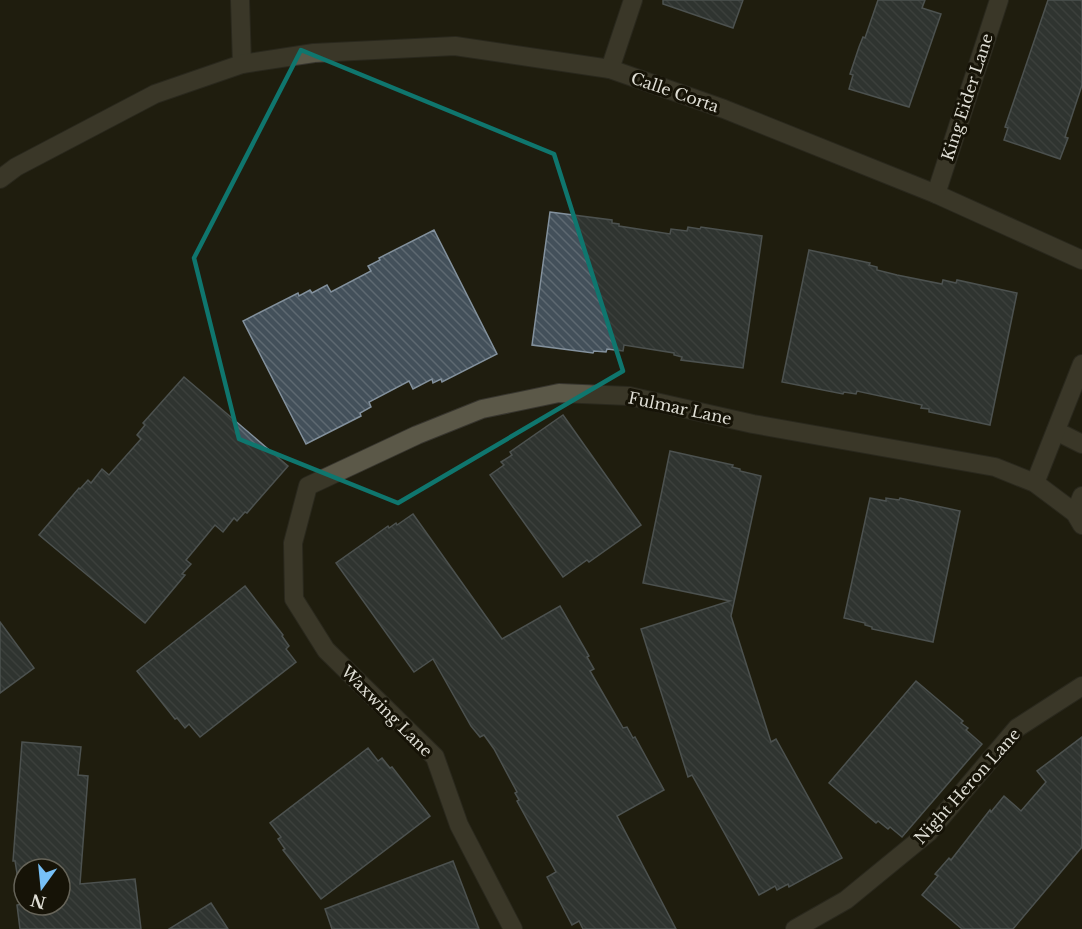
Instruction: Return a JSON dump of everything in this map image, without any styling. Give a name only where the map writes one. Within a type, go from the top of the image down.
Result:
[{"type":"street","points":[[240,0],[242,64]]},
{"type":"street","points":[[610,69],[633,0]]},
{"type":"street","name":"King Eider Lane","points":[[936,194],[999,0]]},
{"type":"street","name":"Calle Corta","points":[[0,179],[16,167],[154,94],[242,64],[314,53],[454,46],[610,69],[724,109],[936,194],[1082,260]]},
{"type":"street","points":[[1080,511],[1035,483],[1082,363]]},
{"type":"street","name":"Fulmar Lane","points":[[294,599],[293,543],[308,486],[417,435],[482,409],[559,393],[636,396],[753,424],[995,467],[1035,483]]},
{"type":"street","points":[[1056,431],[1082,444]]},
{"type":"street","name":"Waxwing Lane","points":[[294,599],[326,650],[435,757],[459,825],[513,929]]},
{"type":"street","name":"Night Heron Lane","points":[[795,929],[846,900],[929,832],[1017,728],[1082,686]]},
{"type":"highlighted area","points":[[301,50],[554,154],[623,371],[398,503],[239,439],[194,258]]},
{"type":"building","points":[[663,0],[743,0],[733,28],[663,4]]},
{"type":"building","points":[[878,0],[925,0],[922,8],[941,14],[909,107],[849,89],[853,75],[850,74]]},
{"type":"building","points":[[1048,0],[1082,0],[1082,85],[1060,159],[1004,140],[1008,128],[1005,127]]},
{"type":"building","points":[[550,212],[612,220],[612,223],[619,224],[619,226],[670,234],[671,229],[687,231],[688,227],[700,229],[701,227],[762,236],[743,368],[681,360],[682,357],[674,353],[624,345],[623,351],[607,349],[606,352],[594,351],[593,353],[532,345]]},
{"type":"building","points":[[434,230],[497,354],[442,382],[441,379],[433,383],[432,379],[413,389],[409,381],[369,402],[371,407],[360,413],[361,416],[306,444],[243,321],[298,293],[299,296],[310,290],[312,293],[327,285],[331,292],[371,271],[368,266],[380,260],[379,258]]},
{"type":"building","points":[[809,250],[870,263],[869,265],[877,267],[877,270],[897,275],[942,284],[943,280],[956,283],[957,280],[1017,293],[990,425],[929,412],[929,409],[921,408],[922,405],[857,391],[856,394],[844,392],[843,394],[782,382]]},
{"type":"building","points":[[184,377],[288,466],[247,513],[245,512],[237,521],[234,518],[223,532],[215,525],[186,560],[191,564],[182,574],[185,575],[145,623],[39,535],[88,480],[91,483],[102,469],[109,475],[141,439],[137,435],[145,425],[143,423]]},
{"type":"building","points":[[563,415],[641,525],[589,562],[587,560],[563,577],[490,475],[504,465],[501,462],[512,455],[510,452]]},
{"type":"building","points":[[670,451],[733,465],[732,467],[740,471],[761,476],[731,616],[771,742],[776,739],[842,858],[789,887],[788,884],[777,890],[775,886],[759,895],[692,775],[688,777],[641,629],[730,601],[643,583]]},
{"type":"building","points":[[870,498],[886,501],[886,498],[899,500],[900,498],[960,511],[933,642],[872,629],[865,623],[844,618]]},
{"type":"building","points":[[413,514],[502,639],[560,606],[589,656],[587,657],[594,669],[590,671],[623,728],[627,727],[633,738],[635,737],[664,790],[617,816],[676,929],[583,929],[579,921],[572,925],[547,877],[556,872],[517,801],[519,800],[515,793],[517,792],[494,749],[484,735],[480,737],[471,726],[433,659],[414,672],[336,563],[388,526],[389,528],[396,523],[397,525]]},
{"type":"building","points":[[245,586],[283,635],[289,646],[286,649],[296,662],[200,737],[189,724],[185,728],[177,718],[175,719],[137,671]]},
{"type":"building","points":[[0,622],[34,668],[0,693]]},
{"type":"building","points":[[916,681],[963,721],[961,723],[968,728],[966,730],[982,744],[902,837],[890,827],[888,829],[878,821],[876,823],[829,783]]},
{"type":"building","points":[[1082,737],[1082,847],[1013,929],[962,929],[922,895],[938,876],[935,874],[949,858],[951,860],[990,810],[991,812],[1004,796],[1021,811],[1046,782],[1037,771]]},
{"type":"building","points":[[22,742],[81,747],[78,775],[88,776],[80,884],[135,879],[141,929],[20,929],[18,917],[72,917],[72,857],[13,857]]},
{"type":"building","points":[[368,748],[378,761],[382,758],[390,768],[392,767],[430,816],[321,899],[283,850],[285,849],[278,839],[281,837],[270,823]]},
{"type":"building","points":[[453,861],[479,929],[332,929],[325,909]]},
{"type":"building","points":[[211,903],[228,929],[169,929]]}]
